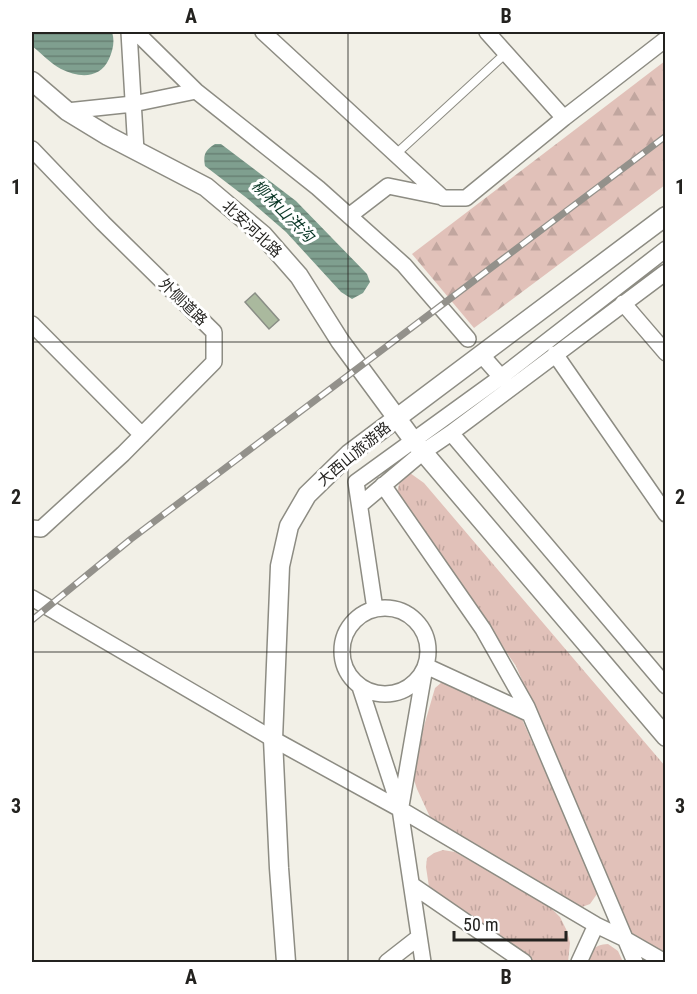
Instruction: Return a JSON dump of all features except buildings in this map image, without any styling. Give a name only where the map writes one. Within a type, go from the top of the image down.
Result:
[{"type":"street","points":[[129,32],[136,151]]},
{"type":"street","points":[[136,32],[195,91],[318,189],[404,265],[468,339]]},
{"type":"street","points":[[487,32],[564,118]]},
{"type":"street","points":[[269,33],[443,198]]},
{"type":"street","points":[[349,216],[388,186],[443,198],[466,198],[666,39]]},
{"type":"street","name":"北安河北路","points":[[32,81],[67,111],[108,136],[206,187],[263,235],[299,276],[340,341],[418,446],[666,737]]},
{"type":"street","points":[[67,111],[134,104],[195,91]]},
{"type":"street","name":"外侧道路","points":[[32,149],[103,223],[214,332],[214,362],[123,454],[41,529],[32,528]]},
{"type":"street","name":"大西山旅游路","points":[[286,963],[273,739],[280,566],[289,526],[307,495],[349,454],[666,216]]},
{"type":"street","points":[[360,505],[383,486],[418,446],[501,377],[666,249]]},
{"type":"street","points":[[375,609],[356,482],[418,446],[451,433],[666,272]]},
{"type":"street","points":[[623,303],[666,352]]},
{"type":"street","points":[[32,324],[142,435]]},
{"type":"street","points":[[555,354],[666,514]]},
{"type":"street","points":[[486,360],[501,377]]},
{"type":"street","points":[[451,433],[666,686]]},
{"type":"street","points":[[383,486],[483,629],[530,714],[635,963]]},
{"type":"street","points":[[32,598],[665,963]]},
{"type":"street","points":[[400,809],[425,669],[429,658],[428,644],[423,630],[415,619],[403,611],[389,608],[375,609],[362,614],[351,624],[344,636],[341,650],[343,664],[350,677],[360,687],[374,694],[388,695],[403,692],[415,683],[425,669]]},
{"type":"street","points":[[425,669],[530,714]]},
{"type":"street","points":[[360,687],[400,809],[423,963]]},
{"type":"street","points":[[412,885],[524,963]]},
{"type":"street","points":[[579,963],[596,925]]},
{"type":"street","points":[[387,963],[419,937]]},
{"type":"lane","points":[[396,154],[506,53]]},
{"type":"green space","points":[[665,61],[665,185],[474,328],[412,254]]},
{"type":"green space","points":[[410,473],[424,483],[665,766],[665,954],[628,932],[516,666],[398,495],[398,487],[404,474]]},
{"type":"green space","points":[[442,682],[521,717],[595,884],[597,894],[590,904],[582,907],[430,817],[411,771],[435,688]]},
{"type":"green space","points":[[443,850],[455,852],[547,904],[560,917],[567,931],[570,943],[568,962],[535,962],[429,887],[427,858]]},
{"type":"green space","points":[[608,944],[618,951],[623,962],[589,962],[594,949]]},
{"type":"water","points":[[32,32],[112,32],[112,49],[105,66],[100,70],[88,75],[75,74],[57,67],[32,46]]},
{"type":"water","name":"柳林山洪沟","points":[[215,144],[221,144],[296,201],[367,274],[370,282],[363,293],[352,299],[341,292],[286,232],[205,166],[206,153]]},
{"type":"railway","points":[[32,620],[131,539],[666,136]]}]
